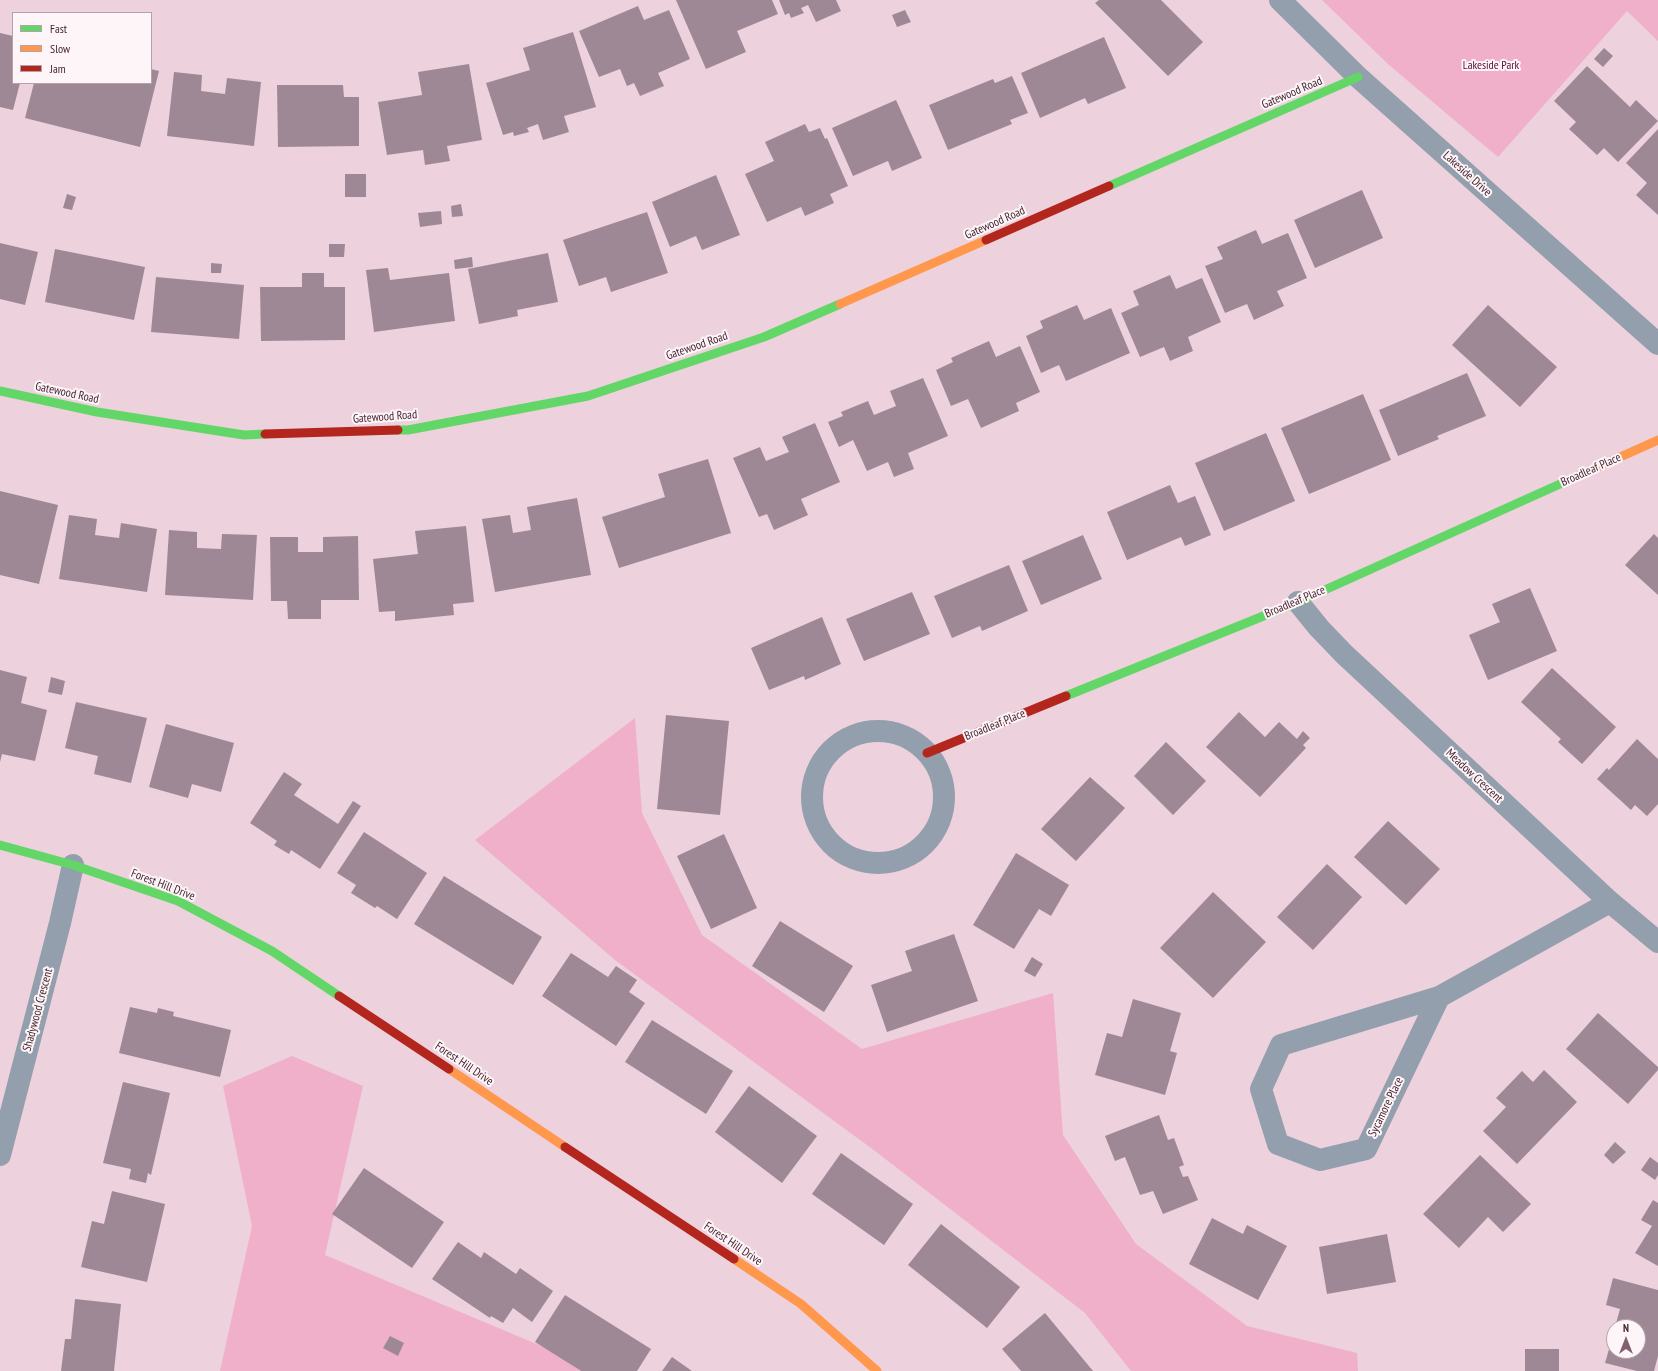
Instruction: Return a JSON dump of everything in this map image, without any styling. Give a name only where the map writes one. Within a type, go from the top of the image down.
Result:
[{"type":"street","name":"Lakeside Drive","points":[[1280,0],[1358,78],[1658,344]]},
{"type":"street","name":"Gatewood Road","points":[[0,390],[97,412],[244,435],[408,430],[588,396],[764,337],[1358,78]]},
{"type":"street","name":"Broadleaf Place","points":[[927,753],[1298,602],[1658,440]]},
{"type":"street","name":"Meadow Crescent","points":[[1298,602],[1344,654],[1610,902],[1658,942]]},
{"type":"street","points":[[876,731],[909,739],[927,753],[938,770],[944,792],[942,815],[931,836],[914,852],[903,858],[881,863],[858,860],[843,853],[826,838],[814,814],[811,791],[816,772],[828,753],[853,735],[876,731]]},
{"type":"street","name":"Forest Hill Drive","points":[[0,845],[72,865],[178,901],[272,951],[801,1304],[878,1371]]},
{"type":"street","name":"Shadywood Crescent","points":[[0,1155],[60,923],[72,865]]},
{"type":"street","name":"Sycamore Place","points":[[1439,997],[1366,1150],[1320,1160],[1278,1144],[1261,1089],[1281,1045],[1439,997],[1610,902]]},
{"type":"green space","name":"Lakeside Park","points":[[1322,0],[1658,0],[1658,41],[1627,11],[1498,157],[1389,65]]},
{"type":"green space","points":[[635,718],[642,813],[702,935],[862,1049],[1053,993],[1063,1135],[1136,1244],[1247,1326],[1357,1353],[1358,1371],[1131,1371],[1085,1313],[875,1151],[615,960],[475,840]]},
{"type":"green space","points":[[292,1056],[363,1086],[325,1255],[546,1348],[580,1371],[220,1371],[252,1226],[223,1086]]},
{"type":"building","points":[[676,0],[772,0],[778,14],[737,31],[746,52],[706,69]]},
{"type":"building","points":[[779,0],[836,0],[841,11],[816,22],[808,5],[801,8],[804,13],[791,18],[789,13],[785,15]]},
{"type":"building","points":[[1099,0],[1161,0],[1203,42],[1168,76],[1095,3]]},
{"type":"building","points":[[638,6],[644,20],[669,10],[690,59],[658,73],[664,86],[640,96],[634,83],[627,86],[620,69],[599,77],[579,31]]},
{"type":"building","points":[[905,10],[911,22],[897,27],[892,15]]},
{"type":"building","points":[[573,32],[596,107],[564,116],[569,132],[543,140],[538,124],[527,128],[529,132],[514,136],[513,132],[503,135],[486,83],[530,70],[523,48]]},
{"type":"building","points":[[0,33],[12,36],[12,84],[20,84],[13,110],[0,107]]},
{"type":"building","points":[[1104,37],[1126,88],[1088,104],[1085,98],[1040,118],[1021,73]]},
{"type":"building","points":[[1604,48],[1613,56],[1603,67],[1594,59]]},
{"type":"building","points":[[469,64],[482,140],[447,146],[450,161],[425,165],[423,150],[387,155],[378,102],[422,95],[418,72]]},
{"type":"building","points":[[1587,66],[1630,107],[1636,100],[1658,121],[1618,162],[1604,148],[1597,155],[1569,129],[1576,122],[1554,101]]},
{"type":"building","points":[[152,69],[159,71],[140,147],[25,118],[34,84],[152,84]]},
{"type":"building","points":[[174,72],[202,75],[201,91],[225,94],[227,78],[261,82],[254,146],[167,136]]},
{"type":"building","points":[[1012,76],[1028,113],[1010,120],[1012,124],[948,150],[929,105],[993,79],[995,83]]},
{"type":"building","points":[[277,85],[343,85],[344,97],[359,97],[359,146],[278,147]]},
{"type":"building","points":[[896,100],[922,158],[892,171],[888,161],[853,176],[832,128]]},
{"type":"building","points":[[805,124],[809,132],[820,128],[825,139],[827,138],[848,186],[830,194],[834,203],[805,216],[801,207],[767,222],[745,174],[774,161],[765,142]]},
{"type":"building","points":[[1658,129],[1658,215],[1636,195],[1647,183],[1626,163]]},
{"type":"building","points":[[345,174],[366,174],[366,197],[345,197]]},
{"type":"building","points":[[716,175],[740,235],[702,250],[696,236],[670,247],[652,202]]},
{"type":"building","points":[[1362,190],[1383,238],[1315,268],[1294,220]]},
{"type":"building","points":[[67,194],[76,197],[72,210],[63,208]]},
{"type":"building","points":[[461,204],[463,216],[452,217],[451,206]]},
{"type":"building","points":[[441,211],[442,224],[420,227],[418,213]]},
{"type":"building","points":[[647,212],[668,273],[611,292],[606,277],[579,286],[563,240]]},
{"type":"building","points":[[1256,230],[1262,244],[1288,233],[1307,278],[1277,291],[1284,306],[1254,320],[1247,304],[1225,313],[1205,266],[1223,259],[1217,247]]},
{"type":"building","points":[[0,243],[38,252],[25,305],[0,299]]},
{"type":"building","points":[[329,244],[345,244],[344,257],[329,257]]},
{"type":"building","points":[[55,249],[145,267],[134,320],[45,302]]},
{"type":"building","points":[[548,253],[558,302],[517,310],[518,316],[479,324],[468,269]]},
{"type":"building","points":[[472,257],[473,267],[455,269],[454,260]]},
{"type":"building","points":[[211,263],[222,264],[221,273],[211,273]]},
{"type":"building","points":[[388,268],[390,280],[449,273],[455,321],[374,332],[366,270]]},
{"type":"building","points":[[302,273],[324,273],[324,287],[345,287],[345,340],[261,341],[260,287],[302,287]]},
{"type":"building","points":[[1170,275],[1176,289],[1202,278],[1221,322],[1188,337],[1193,351],[1170,361],[1164,347],[1140,357],[1121,313],[1139,305],[1133,291]]},
{"type":"building","points":[[156,277],[244,285],[239,339],[151,332]]},
{"type":"building","points":[[1077,305],[1084,320],[1111,308],[1130,353],[1066,381],[1059,365],[1041,373],[1026,336],[1043,328],[1040,321]]},
{"type":"building","points":[[1488,305],[1557,367],[1520,407],[1452,345]]},
{"type":"building","points":[[989,341],[996,357],[1020,346],[1040,392],[1016,403],[1019,411],[981,428],[968,399],[951,406],[936,370],[953,362],[951,358]]},
{"type":"building","points":[[1467,373],[1486,416],[1437,436],[1439,439],[1398,456],[1379,410]]},
{"type":"building","points":[[923,378],[948,436],[908,453],[914,469],[894,477],[888,462],[867,471],[853,440],[839,447],[828,422],[843,416],[841,412],[868,401],[874,415],[896,406],[890,391]]},
{"type":"building","points":[[1363,394],[1391,460],[1309,494],[1281,428]]},
{"type":"building","points":[[815,423],[840,482],[801,499],[808,515],[774,530],[767,514],[759,517],[733,458],[760,447],[766,461],[789,452],[782,437]]},
{"type":"building","points":[[1266,433],[1295,501],[1224,531],[1195,463]]},
{"type":"building","points":[[708,459],[731,533],[619,568],[602,517],[665,497],[658,474]]},
{"type":"building","points":[[1170,485],[1178,503],[1195,496],[1211,535],[1185,546],[1181,537],[1127,560],[1107,512]]},
{"type":"building","points":[[0,491],[58,505],[39,584],[0,575]]},
{"type":"building","points":[[577,498],[591,575],[495,592],[482,519],[510,515],[513,533],[531,530],[527,507]]},
{"type":"building","points":[[69,515],[97,519],[95,535],[119,538],[121,523],[157,529],[147,592],[59,579]]},
{"type":"building","points":[[466,526],[474,602],[453,604],[454,615],[395,621],[395,611],[379,612],[373,559],[418,554],[415,531]]},
{"type":"building","points":[[169,530],[197,532],[197,548],[221,549],[222,534],[257,535],[253,600],[165,595]]},
{"type":"building","points":[[1654,534],[1658,538],[1658,595],[1625,565]]},
{"type":"building","points":[[1083,535],[1102,579],[1041,605],[1022,561]]},
{"type":"building","points":[[358,536],[359,600],[321,600],[321,619],[288,619],[287,601],[271,601],[270,537],[298,537],[298,552],[323,552],[323,537]]},
{"type":"building","points":[[1009,565],[1028,611],[982,631],[980,626],[952,638],[934,596]]},
{"type":"building","points":[[1530,588],[1557,651],[1488,680],[1469,635],[1500,622],[1492,604]]},
{"type":"building","points":[[912,592],[930,634],[864,661],[846,619]]},
{"type":"building","points":[[822,617],[841,664],[805,680],[804,676],[769,690],[751,648]]},
{"type":"building","points":[[1552,668],[1616,727],[1582,764],[1558,742],[1561,739],[1521,702]]},
{"type":"building","points":[[0,670],[27,677],[21,703],[47,710],[35,761],[2,754],[0,762]]},
{"type":"building","points":[[51,677],[65,681],[62,695],[48,692]]},
{"type":"building","points":[[76,702],[147,718],[131,783],[94,774],[98,756],[65,748]]},
{"type":"building","points":[[1239,712],[1265,737],[1279,722],[1297,739],[1303,731],[1310,738],[1303,745],[1306,748],[1260,797],[1206,747]]},
{"type":"building","points":[[666,715],[729,721],[720,815],[657,809]]},
{"type":"building","points":[[166,724],[234,743],[221,792],[192,784],[188,798],[149,787]]},
{"type":"building","points":[[1637,739],[1658,759],[1658,804],[1647,816],[1635,805],[1631,810],[1597,779],[1607,768],[1609,770]]},
{"type":"building","points":[[1166,742],[1206,781],[1173,815],[1134,776]]},
{"type":"building","points":[[284,772],[302,784],[294,795],[338,824],[353,801],[361,806],[320,869],[291,850],[289,854],[274,845],[277,841],[250,823]]},
{"type":"building","points":[[1090,777],[1125,808],[1076,861],[1041,829]]},
{"type":"building","points":[[1388,821],[1440,869],[1406,905],[1354,857]]},
{"type":"building","points":[[364,832],[427,873],[397,919],[377,906],[375,908],[351,893],[356,885],[337,873]]},
{"type":"building","points":[[724,834],[757,908],[711,929],[677,856]]},
{"type":"building","points":[[1016,853],[1069,885],[1051,916],[1039,909],[1014,949],[973,925]]},
{"type":"building","points":[[1327,864],[1362,897],[1313,950],[1277,917]]},
{"type":"building","points":[[444,876],[542,937],[513,985],[414,924]]},
{"type":"building","points":[[1213,892],[1266,942],[1213,998],[1160,948]]},
{"type":"building","points":[[780,921],[853,966],[824,1012],[752,966]]},
{"type":"building","points":[[954,934],[978,1001],[887,1032],[871,985],[912,971],[905,951]]},
{"type":"building","points":[[571,953],[608,977],[616,966],[637,980],[629,992],[645,1003],[616,1046],[542,996]]},
{"type":"building","points":[[1032,957],[1043,964],[1035,977],[1024,971]]},
{"type":"building","points":[[1133,999],[1181,1013],[1170,1051],[1177,1053],[1165,1095],[1095,1075],[1107,1033],[1122,1037]]},
{"type":"building","points":[[130,1007],[157,1013],[158,1008],[174,1012],[173,1016],[231,1030],[220,1077],[119,1053]]},
{"type":"building","points":[[1598,1013],[1658,1067],[1658,1070],[1628,1104],[1566,1049]]},
{"type":"building","points":[[652,1020],[733,1071],[706,1114],[625,1062]]},
{"type":"building","points":[[1544,1070],[1577,1102],[1517,1164],[1483,1131],[1506,1107],[1496,1098],[1522,1071],[1533,1082]]},
{"type":"building","points":[[123,1082],[170,1093],[151,1175],[148,1173],[146,1183],[129,1179],[131,1169],[103,1163]]},
{"type":"building","points":[[749,1086],[817,1136],[782,1183],[715,1132]]},
{"type":"building","points":[[1159,1115],[1168,1140],[1174,1138],[1184,1165],[1179,1167],[1183,1177],[1188,1176],[1198,1200],[1163,1214],[1153,1191],[1140,1195],[1125,1157],[1115,1161],[1105,1136]]},
{"type":"building","points":[[1615,1142],[1626,1152],[1613,1164],[1604,1155]]},
{"type":"building","points":[[841,1153],[913,1204],[884,1245],[812,1194]]},
{"type":"building","points":[[1480,1155],[1531,1204],[1503,1232],[1488,1217],[1459,1248],[1423,1214]]},
{"type":"building","points":[[1650,1157],[1658,1163],[1658,1175],[1655,1180],[1641,1170]]},
{"type":"building","points":[[364,1168],[444,1222],[412,1268],[332,1214]]},
{"type":"building","points":[[112,1191],[165,1204],[147,1282],[81,1267],[92,1221],[104,1224]]},
{"type":"building","points":[[1653,1200],[1658,1203],[1658,1266],[1635,1253],[1652,1226],[1641,1220]]},
{"type":"building","points":[[1212,1218],[1243,1234],[1247,1225],[1287,1246],[1258,1300],[1189,1264]]},
{"type":"building","points":[[941,1224],[1020,1287],[987,1328],[908,1265]]},
{"type":"building","points":[[1387,1234],[1396,1282],[1327,1294],[1319,1247]]},
{"type":"building","points":[[458,1242],[481,1258],[484,1252],[516,1274],[520,1268],[553,1291],[532,1322],[513,1308],[503,1323],[491,1316],[490,1318],[432,1279]]},
{"type":"building","points":[[1613,1278],[1658,1290],[1658,1356],[1654,1371],[1637,1371],[1605,1363],[1606,1359],[1646,1359],[1646,1319],[1617,1319],[1620,1309],[1606,1305]]},
{"type":"building","points":[[565,1295],[651,1349],[637,1371],[581,1371],[535,1342]]},
{"type":"building","points":[[75,1299],[121,1304],[114,1371],[61,1371],[65,1339],[71,1339]]},
{"type":"building","points":[[1045,1313],[1093,1371],[1021,1371],[1002,1349]]},
{"type":"building","points":[[390,1336],[404,1343],[398,1356],[383,1348]]},
{"type":"building","points":[[1525,1349],[1559,1349],[1559,1371],[1525,1371]]},
{"type":"building","points":[[672,1357],[692,1371],[662,1371]]},
{"type":"traffic: fast","points":[[1109,186],[1358,77]]},
{"type":"traffic: fast","points":[[398,430],[408,430],[588,396],[764,337],[840,304]]},
{"type":"traffic: fast","points":[[0,391],[97,412],[244,435],[265,434]]},
{"type":"traffic: fast","points":[[1066,696],[1298,602],[1580,475]]},
{"type":"traffic: fast","points":[[0,845],[73,865],[178,901],[272,951],[339,996]]},
{"type":"traffic: slow","points":[[840,304],[986,240]]},
{"type":"traffic: slow","points":[[1580,475],[1658,440]]},
{"type":"traffic: slow","points":[[449,1069],[565,1147]]},
{"type":"traffic: slow","points":[[734,1259],[801,1304],[877,1371]]},
{"type":"traffic: jam","points":[[986,240],[1109,186]]},
{"type":"traffic: jam","points":[[265,434],[398,430]]},
{"type":"traffic: jam","points":[[927,753],[1066,696]]},
{"type":"traffic: jam","points":[[339,996],[449,1069]]},
{"type":"traffic: jam","points":[[565,1147],[734,1259]]}]
